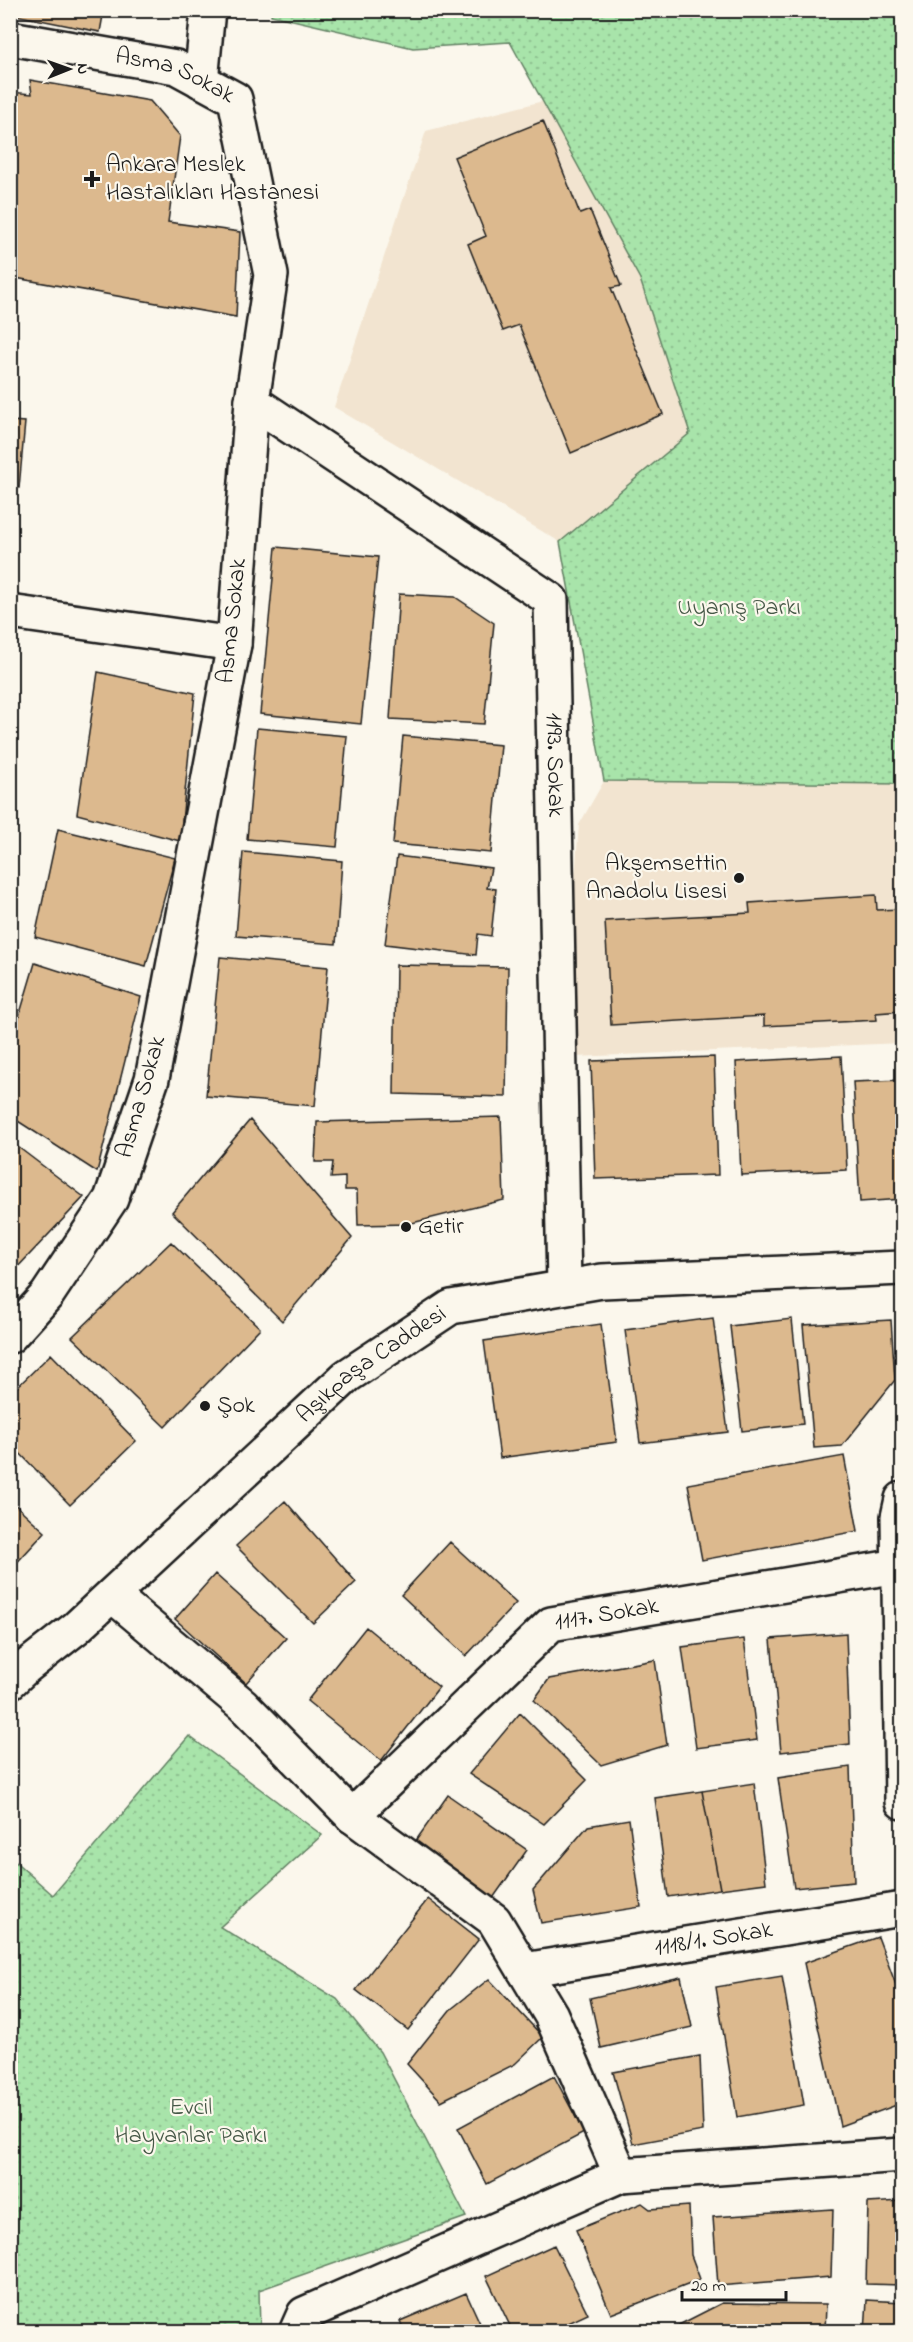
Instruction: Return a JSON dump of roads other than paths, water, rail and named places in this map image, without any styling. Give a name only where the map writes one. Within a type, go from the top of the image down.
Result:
[{"type":"street","points":[[201,81],[208,10]]},
{"type":"street","name":"Asma Sokak","points":[[10,38],[176,67],[235,99],[271,275],[252,401],[234,644],[152,1079],[111,1199],[47,1295],[10,1336]]},
{"type":"street","name":"1193. Sokak","points":[[252,401],[551,600],[564,1287]]},
{"type":"street","points":[[10,612],[234,644]]},
{"type":"street","name":"Aşıkpaşa Caddesi","points":[[16,1668],[76,1628],[347,1376],[451,1307],[602,1281],[903,1268]]},
{"type":"street","points":[[903,1499],[897,1517],[903,1802]]},
{"type":"street","name":"1117. Sokak","points":[[352,1816],[551,1624],[898,1566]]},
{"type":"street","points":[[112,1595],[243,1705],[352,1816],[494,1920],[551,2015],[621,2175]]},
{"type":"street","name":"1118/1. Sokak","points":[[524,1970],[903,1909]]},
{"type":"street","points":[[296,2331],[304,2314],[621,2175],[903,2155]]},
{"type":"place","name":"Ankara Meslek Hastalıkları Hastanesi","points":[[92,179]]},
{"type":"place","name":"Akşemsettin Anadolu Lisesi","points":[[739,878]]},
{"type":"place","name":"Getir","points":[[406,1227]]},
{"type":"place","name":"Şok","points":[[205,1406]]},
{"type":"park label","name":"Uyanış Parkı","points":[[739,608]]},
{"type":"park label","name":"Evcil Hayvanlar Parkı","points":[[191,2122]]}]
